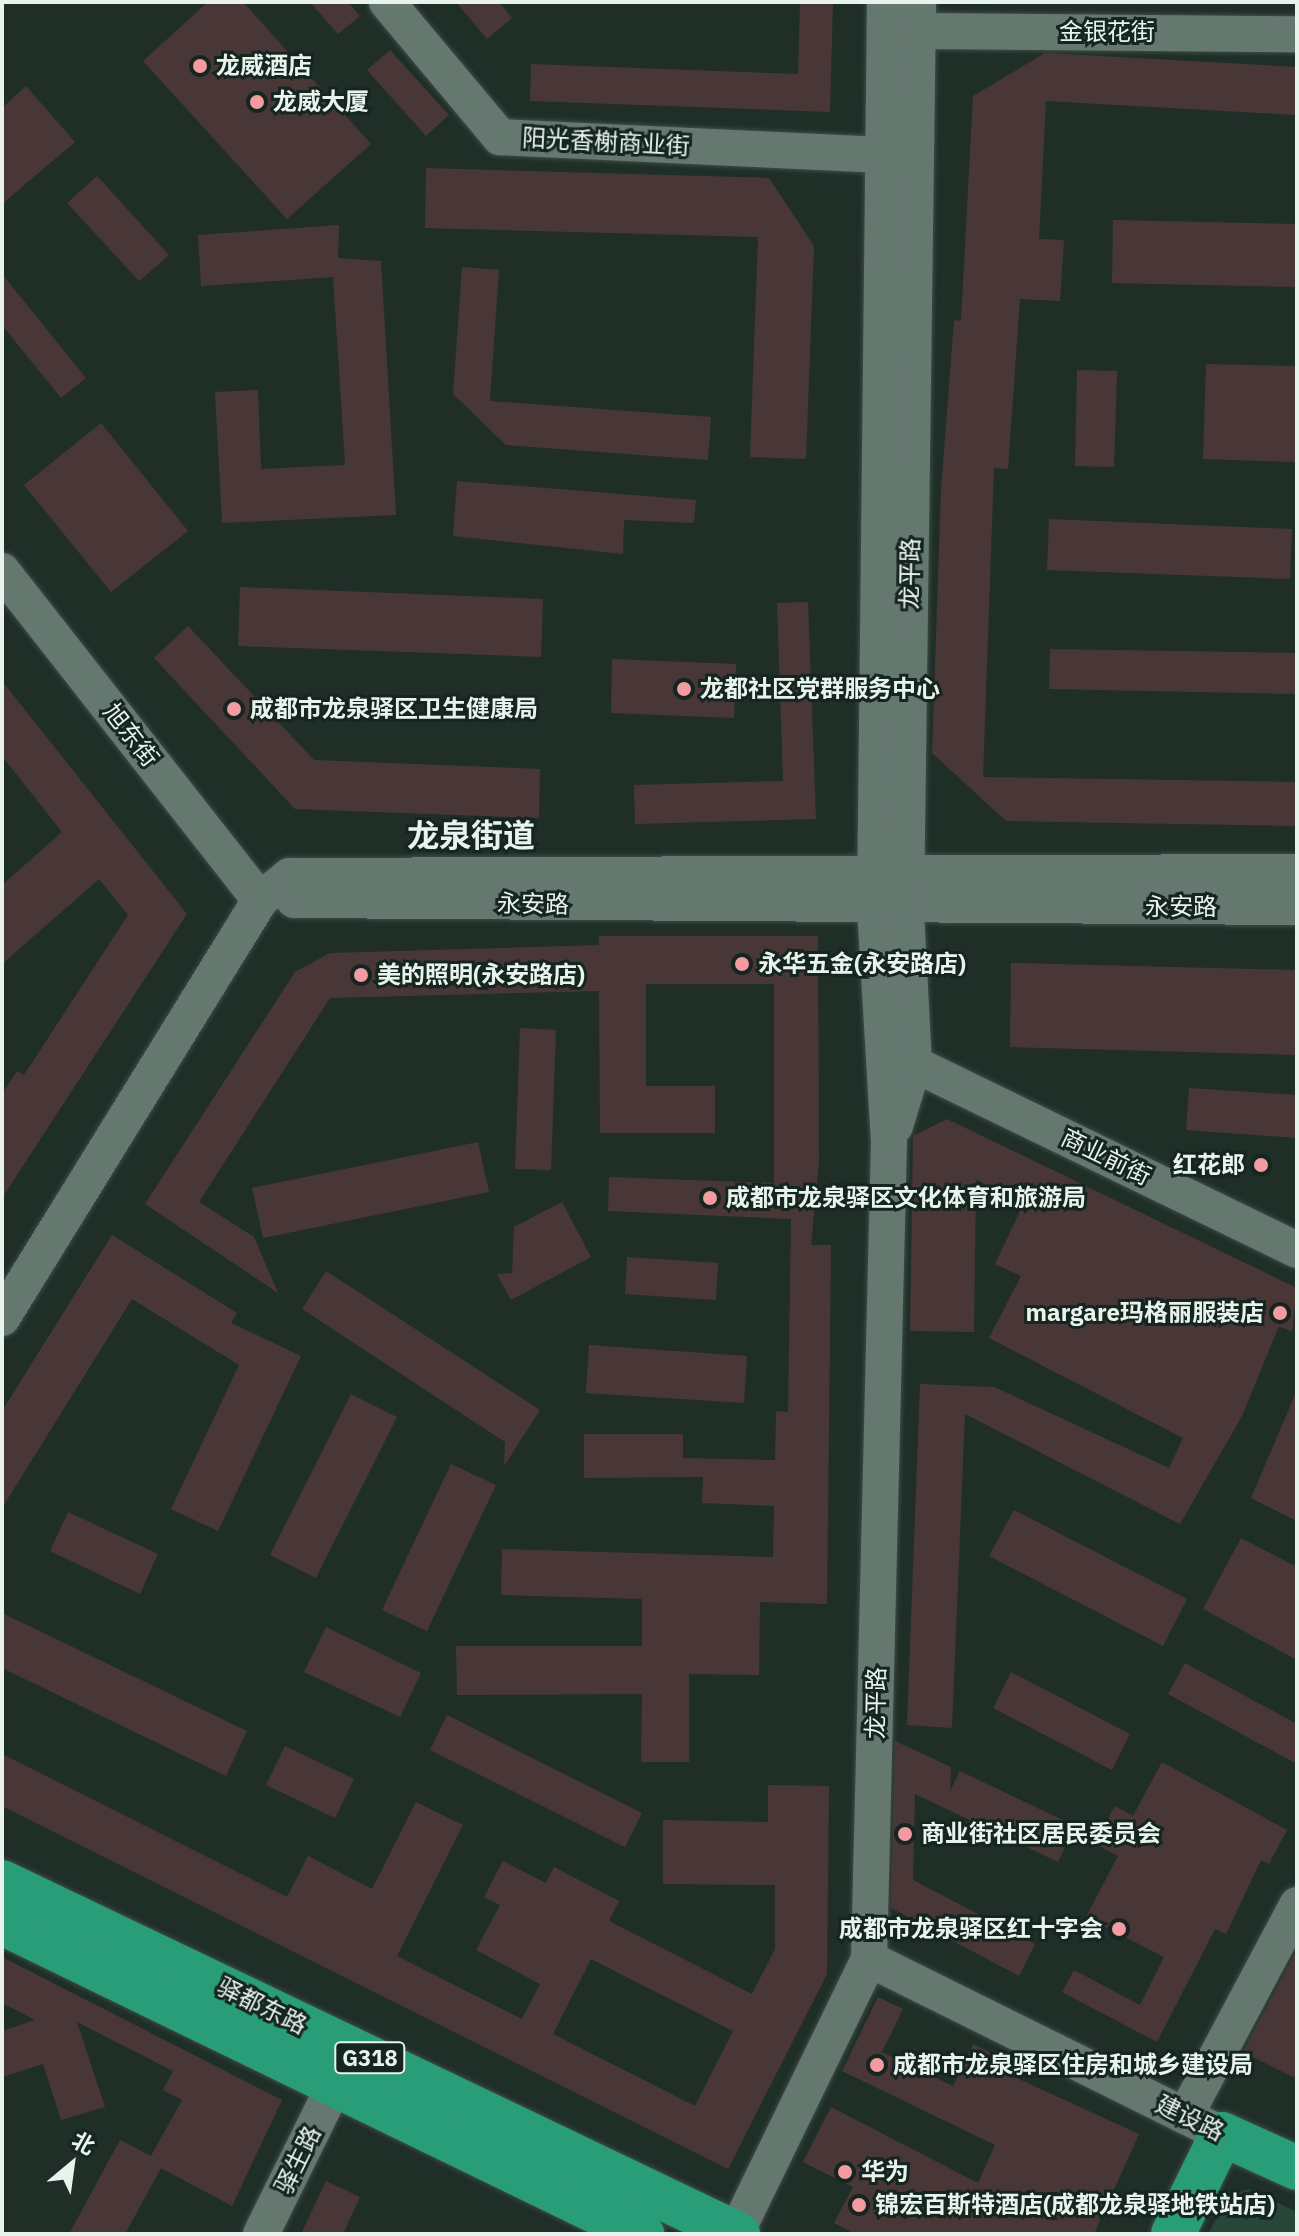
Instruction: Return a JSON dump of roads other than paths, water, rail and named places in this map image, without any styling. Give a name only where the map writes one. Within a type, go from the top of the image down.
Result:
[{"type":"highway","name":"驿都东路","points":[[2,1882],[737,2234]]},
{"type":"highway","name":"驿都东路","points":[[2,1923],[642,2234]]},
{"type":"highway","name":"建设路","points":[[1204,2125],[1297,2168]]},
{"type":"highway","points":[[1173,2234],[1204,2125]]},
{"type":"street","name":"阳光香榭商业街","points":[[387,2],[500,137],[887,155]]},
{"type":"street","name":"龙平路","points":[[737,2234],[869,1959],[889,1143],[891,891],[885,2]]},
{"type":"street","name":"龙平路","points":[[889,1143],[914,1064],[891,891],[918,16]]},
{"type":"street","name":"金银花街","points":[[918,16],[1297,34]]},
{"type":"street","name":"旭东街","points":[[2,571],[260,900]]},
{"type":"street","points":[[891,891],[1297,872]]},
{"type":"street","name":"永安路","points":[[260,900],[891,891],[1297,907]]},
{"type":"street","points":[[2,1318],[260,900]]},
{"type":"street","name":"商业前街","points":[[914,1064],[1297,1250]]},
{"type":"street","points":[[1204,2125],[1297,1905]]},
{"type":"street","name":"建设路","points":[[869,1959],[1204,2125]]},
{"type":"street","name":"驿生路","points":[[261,2234],[334,2086]]},
{"type":"place","name":"龙威酒店","points":[[200,66]]},
{"type":"place","name":"龙威大厦","points":[[257,102]]},
{"type":"place","name":"龙都社区党群服务中心","points":[[684,689]]},
{"type":"place","name":"成都市龙泉驿区卫生健康局","points":[[234,709]]},
{"type":"place","name":"永华五金(永安路店)","points":[[742,964]]},
{"type":"place","name":"美的照明(永安路店)","points":[[361,975]]},
{"type":"place","name":"红花郎","points":[[1261,1165]]},
{"type":"place","name":"成都市龙泉驿区文化体育和旅游局","points":[[710,1198]]},
{"type":"place","name":"margare玛格丽服装店","points":[[1280,1313]]},
{"type":"place","name":"商业街社区居民委员会","points":[[905,1834]]},
{"type":"place","name":"成都市龙泉驿区红十字会","points":[[1119,1929]]},
{"type":"place","name":"成都市龙泉驿区住房和城乡建设局","points":[[877,2065]]},
{"type":"place","name":"华为","points":[[845,2172]]},
{"type":"place","name":"锦宏百斯特酒店(成都龙泉驿地铁站店)","points":[[859,2205]]},
{"type":"district","name":"龙泉街道","points":[[471,835]]}]
